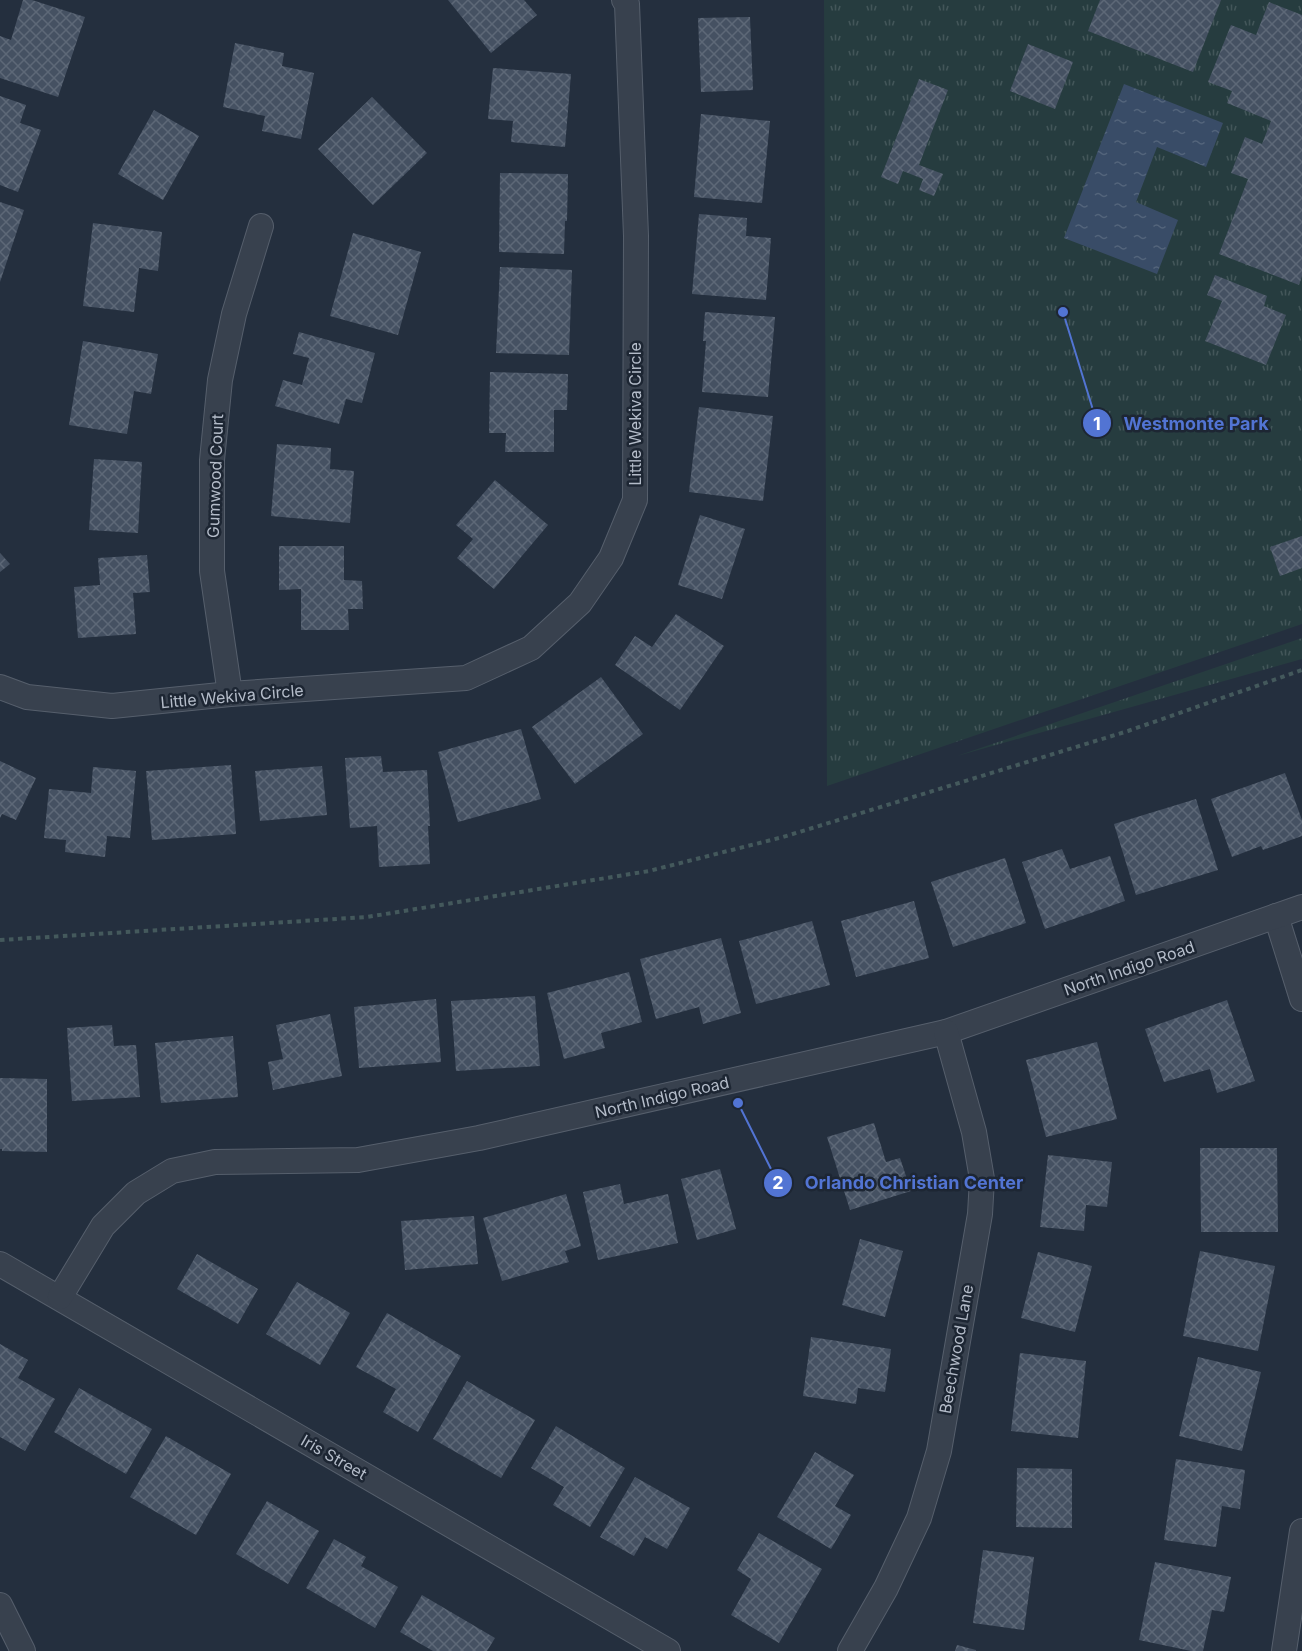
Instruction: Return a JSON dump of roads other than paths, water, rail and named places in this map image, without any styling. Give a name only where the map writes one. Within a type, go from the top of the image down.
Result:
[{"type":"street","name":"Little Wekiva Circle","points":[[0,687],[27,697],[112,706],[230,694],[466,678],[531,648],[580,603],[611,558],[635,500],[636,236],[627,4],[624,0]]},
{"type":"street","name":"Gumwood Court","points":[[230,694],[212,572],[212,460],[220,380],[229,336],[261,226]]},
{"type":"street","name":"North Indigo Road","points":[[60,1297],[103,1226],[136,1193],[172,1172],[215,1162],[358,1160],[479,1138],[946,1032],[1302,907]]},
{"type":"street","points":[[1276,916],[1302,999]]},
{"type":"street","name":"Beechwood Lane","points":[[850,1651],[886,1588],[919,1518],[939,1451],[980,1214],[982,1179],[974,1132],[946,1032]]},
{"type":"street","name":"Iris Street","points":[[0,1264],[668,1651]]},
{"type":"street","points":[[1284,1651],[1302,1531]]},
{"type":"street","points":[[0,1605],[23,1651]]},
{"type":"water","points":[[1124,84],[1223,123],[1206,167],[1157,147],[1136,202],[1178,220],[1157,274],[1064,238]]},
{"type":"place","name":"Westmonte Park","points":[[1063,312]]},
{"type":"place","name":"Orlando Christian Center","points":[[738,1103]]}]
